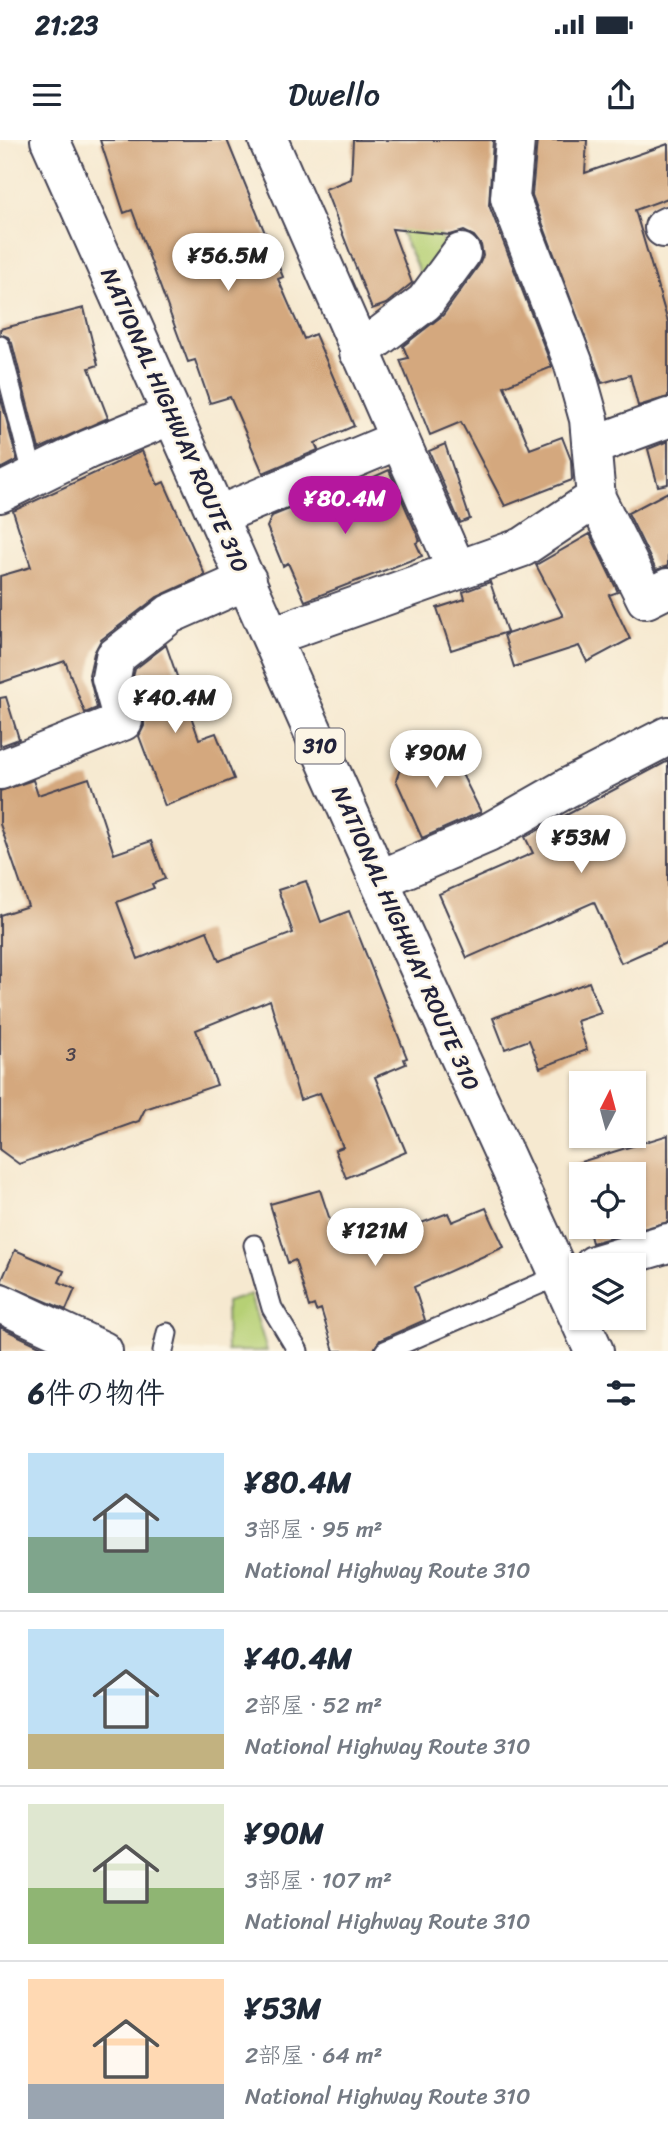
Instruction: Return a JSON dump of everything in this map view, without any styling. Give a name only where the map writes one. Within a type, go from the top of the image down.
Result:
[{"type":"main road","name":"NATIONAL HIGHWAY ROUTE 310","points":[[50,140],[379,880],[569,1253]]},
{"type":"main road","points":[[268,140],[456,568]]},
{"type":"main road","points":[[515,140],[510,198],[573,362],[589,419],[596,498],[646,599],[668,588]]},
{"type":"main road","points":[[359,352],[425,302],[461,253]]},
{"type":"main road","points":[[0,493],[89,449],[172,415]]},
{"type":"main road","points":[[592,446],[668,418]]},
{"type":"main road","points":[[219,515],[398,440]]},
{"type":"main road","points":[[272,636],[456,568],[523,547],[596,498]]},
{"type":"main road","points":[[0,771],[123,721],[111,678],[115,657],[170,614],[247,580]]},
{"type":"main road","points":[[379,880],[488,833],[567,788],[668,736]]},
{"type":"main road","points":[[635,1253],[668,1243]]},
{"type":"main road","points":[[0,1303],[103,1351]]},
{"type":"main road","name":"NATIONAL HIGHWAY ROUTE 310","points":[[590,1330],[594,1351]]},
{"type":"lane","points":[[0,346],[34,478]]},
{"type":"lane","points":[[254,1245],[271,1307],[298,1351]]},
{"type":"lane","points":[[385,1351],[569,1274]]},
{"type":"green space","points":[[428,208],[446,248],[422,278],[395,219]]},
{"type":"green space","points":[[250,1295],[267,1351],[227,1351],[226,1302]]},
{"type":"building","points":[[100,140],[227,140],[283,277],[278,279],[304,339],[315,334],[354,426],[315,443],[318,450],[263,473],[230,397],[210,403],[195,360],[188,362],[132,210],[124,213]]},
{"type":"building","points":[[353,140],[493,140],[489,205],[552,367],[504,386],[530,449],[562,437],[571,460],[572,480],[505,506],[461,422],[430,435],[400,360],[408,358],[403,346],[443,315],[479,265],[483,256],[481,245],[474,236],[464,231],[450,235],[392,229],[412,283],[386,304],[372,309],[325,189],[351,179]]},
{"type":"building","points":[[537,140],[587,140],[585,173],[668,144],[668,198],[635,210],[668,322],[668,397],[638,406],[630,375],[602,383],[532,195]]},
{"type":"building","points":[[84,308],[98,365],[89,368],[108,418],[39,449],[12,343],[8,337],[0,334],[0,329]]},
{"type":"building","points":[[0,395],[17,460],[0,469]]},
{"type":"building","points":[[668,441],[668,484],[658,486],[648,449]]},
{"type":"building","points":[[445,444],[470,519],[460,523],[429,451]]},
{"type":"building","points":[[142,451],[158,485],[164,482],[205,575],[157,597],[101,640],[94,653],[89,675],[97,708],[85,713],[65,661],[0,683],[0,576],[31,567],[13,511]]},
{"type":"building","points":[[389,470],[420,541],[416,543],[422,556],[305,601],[288,563],[283,566],[267,527],[272,516],[336,490],[337,494]]},
{"type":"building","points":[[668,492],[668,566],[656,570],[628,513]]},
{"type":"building","points":[[590,534],[618,592],[609,595],[630,639],[587,662],[579,646],[514,667],[504,635],[563,616],[536,565]]},
{"type":"building","points":[[490,582],[507,632],[451,650],[437,608],[465,599],[463,592]]},
{"type":"building","points":[[166,645],[199,739],[216,733],[234,779],[165,806],[139,736],[144,726],[144,716],[133,677],[135,669]]},
{"type":"building","points":[[6,697],[19,739],[0,746],[0,698]]},
{"type":"building","points":[[436,744],[437,749],[447,744],[481,812],[422,838],[396,780],[404,759]]},
{"type":"building","points":[[668,761],[668,942],[621,963],[594,902],[467,958],[439,894],[533,853],[525,837]]},
{"type":"building","points":[[89,778],[114,854],[151,841],[165,879],[152,884],[154,888],[117,902],[138,959],[207,931],[219,961],[293,933],[278,890],[306,881],[321,922],[349,911],[407,1058],[404,1059],[406,1064],[375,1077],[406,1152],[346,1178],[335,1150],[343,1147],[320,1093],[300,1100],[270,1000],[196,1030],[217,1085],[145,1109],[139,1121],[19,1164],[0,1150],[0,915],[28,906],[0,824],[0,791],[33,780],[38,795]]},
{"type":"building","points":[[589,982],[601,1013],[577,1021],[587,1050],[540,1068],[529,1040],[505,1049],[493,1018]]},
{"type":"building","points":[[668,1135],[668,1222],[646,1228],[646,1162],[581,1162],[626,1148],[646,1148],[646,1142]]},
{"type":"building","points":[[320,1190],[341,1253],[448,1213],[452,1222],[486,1208],[504,1247],[414,1287],[425,1320],[380,1340],[373,1351],[334,1351],[321,1309],[316,1311],[314,1305],[309,1307],[295,1260],[288,1263],[270,1204]]},
{"type":"building","points":[[591,1239],[606,1239],[592,1243]]},
{"type":"building","points":[[15,1250],[64,1271],[59,1282],[75,1289],[66,1310],[1,1282]]},
{"type":"building","points":[[0,1327],[48,1350],[48,1351],[0,1351]]}]
